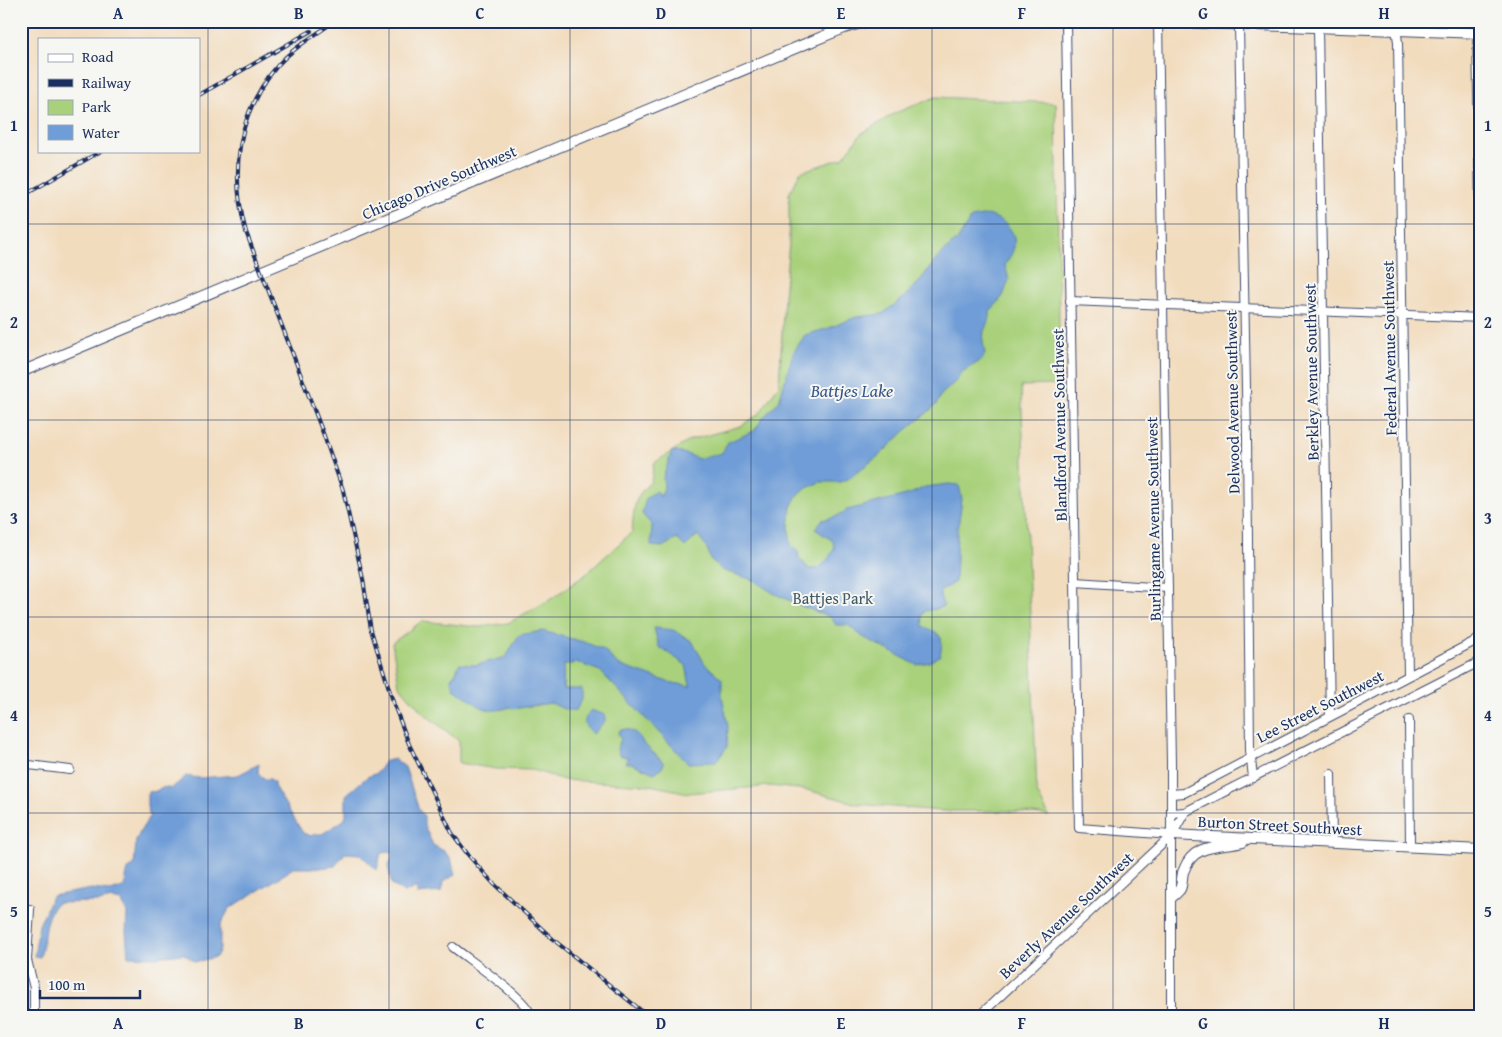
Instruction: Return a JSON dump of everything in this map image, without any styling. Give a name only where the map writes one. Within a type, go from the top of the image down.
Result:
[{"type":"main road","name":"Chicago Drive Southwest","points":[[21,372],[813,40],[868,21]]},
{"type":"main road","points":[[1150,21],[1318,27],[1396,26],[1479,33]]},
{"type":"main road","name":"Burton Street Southwest","points":[[1172,835],[1481,850]]},
{"type":"main road","points":[[1172,897],[1180,889],[1182,874],[1186,864],[1199,850],[1257,839]]},
{"type":"street","name":"Blandford Avenue Southwest","points":[[1066,21],[1079,828]]},
{"type":"street","name":"Burlingame Avenue Southwest","points":[[1158,22],[1172,813],[1171,1016]]},
{"type":"street","name":"Delwood Avenue Southwest","points":[[1239,24],[1250,757],[1253,778]]},
{"type":"street","name":"Federal Avenue Southwest","points":[[1396,26],[1408,675]]},
{"type":"street","name":"Berkley Avenue Southwest","points":[[1318,27],[1330,716]]},
{"type":"street","points":[[1479,33],[1481,270]]},
{"type":"street","points":[[1070,301],[1481,318]]},
{"type":"street","points":[[1075,582],[1168,588]]},
{"type":"street","name":"Lee Street Southwest","points":[[1171,794],[1184,793],[1481,638]]},
{"type":"street","name":"Lee Street Southwest","points":[[1172,813],[1185,812],[1481,661]]},
{"type":"street","points":[[1409,720],[1410,846]]},
{"type":"street","points":[[21,764],[70,770]]},
{"type":"street","points":[[1331,774],[1332,842]]},
{"type":"street","points":[[1172,835],[1185,812]]},
{"type":"street","name":"Burton Street Southwest","points":[[1079,828],[1172,835]]},
{"type":"street","name":"Beverly Avenue Southwest","points":[[979,1016],[1172,835]]},
{"type":"street","points":[[30,909],[27,960],[34,988],[34,1016]]},
{"type":"street","points":[[453,948],[520,999],[531,1016]]},
{"type":"green space","name":"Battjes Park","points":[[936,97],[1056,103],[1060,385],[1021,386],[1037,793],[1049,816],[1007,811],[941,811],[858,804],[807,790],[770,786],[688,793],[650,785],[564,780],[533,770],[496,769],[459,763],[459,741],[422,712],[399,685],[392,643],[422,621],[479,627],[508,623],[551,599],[585,575],[632,532],[636,504],[645,487],[651,482],[654,463],[690,440],[741,426],[759,414],[779,385],[789,243],[789,194],[800,172],[843,158],[861,134],[895,113]]},
{"type":"water","name":"Battjes Lake","points":[[988,215],[1003,222],[1011,230],[1014,247],[1005,265],[1009,280],[1003,296],[990,312],[990,317],[984,331],[985,354],[982,360],[962,372],[957,380],[941,395],[936,405],[881,454],[848,479],[840,482],[820,482],[803,490],[791,507],[789,529],[791,545],[809,569],[814,569],[824,564],[834,549],[833,541],[815,529],[822,520],[835,517],[847,510],[910,494],[925,487],[948,484],[959,485],[962,499],[957,535],[955,582],[940,591],[940,597],[944,606],[925,611],[922,615],[923,626],[940,636],[942,644],[940,656],[929,662],[917,665],[863,637],[848,625],[836,625],[831,617],[773,593],[753,580],[722,570],[711,560],[706,547],[698,535],[685,547],[677,539],[662,547],[651,546],[652,525],[642,514],[646,498],[656,491],[660,497],[664,488],[663,477],[672,451],[698,459],[722,453],[728,442],[754,431],[779,401],[793,353],[805,335],[856,317],[882,314],[901,300],[918,283],[939,256],[959,238],[971,218]]},
{"type":"water","points":[[654,628],[673,630],[692,641],[705,664],[722,679],[722,696],[728,726],[727,747],[716,762],[688,763],[600,671],[578,663],[564,665],[563,689],[582,689],[582,700],[576,710],[566,710],[551,703],[513,709],[510,707],[501,710],[486,709],[455,690],[451,678],[459,664],[476,665],[506,657],[519,635],[542,631],[584,642],[604,650],[618,665],[668,682],[690,686],[686,665],[659,647]]},
{"type":"water","points":[[591,710],[605,715],[605,721],[593,734],[585,723],[586,717]]},
{"type":"water","points":[[626,729],[640,737],[643,743],[664,763],[662,768],[654,773],[631,763],[625,763],[629,758],[619,755],[617,749],[621,739],[618,733],[620,730]]},
{"type":"water","points":[[395,759],[405,767],[419,810],[424,816],[424,825],[433,845],[444,851],[451,858],[455,875],[443,882],[441,892],[417,894],[417,887],[404,893],[392,885],[388,867],[392,857],[391,852],[381,853],[377,870],[360,854],[345,853],[335,866],[292,868],[229,909],[220,926],[220,949],[216,957],[195,962],[184,954],[154,957],[128,956],[127,913],[121,901],[112,899],[99,902],[57,903],[49,915],[40,957],[34,956],[39,925],[52,896],[91,889],[110,891],[124,887],[128,869],[134,866],[136,841],[150,816],[147,807],[147,793],[150,791],[153,792],[165,787],[171,789],[186,776],[199,778],[238,775],[259,764],[258,773],[265,779],[270,779],[274,782],[274,786],[303,833],[311,836],[322,834],[344,820],[346,816],[346,795],[367,777],[377,773],[385,761]]},
{"type":"railway","points":[[332,23],[304,42],[278,65],[253,103],[240,145],[238,188],[246,232],[343,490],[363,579],[371,630],[394,705],[409,744],[452,833],[469,856],[493,883],[555,941],[648,1016]]},
{"type":"railway","points":[[200,94],[311,31]]},
{"type":"railway","points":[[21,197],[99,152]]}]
